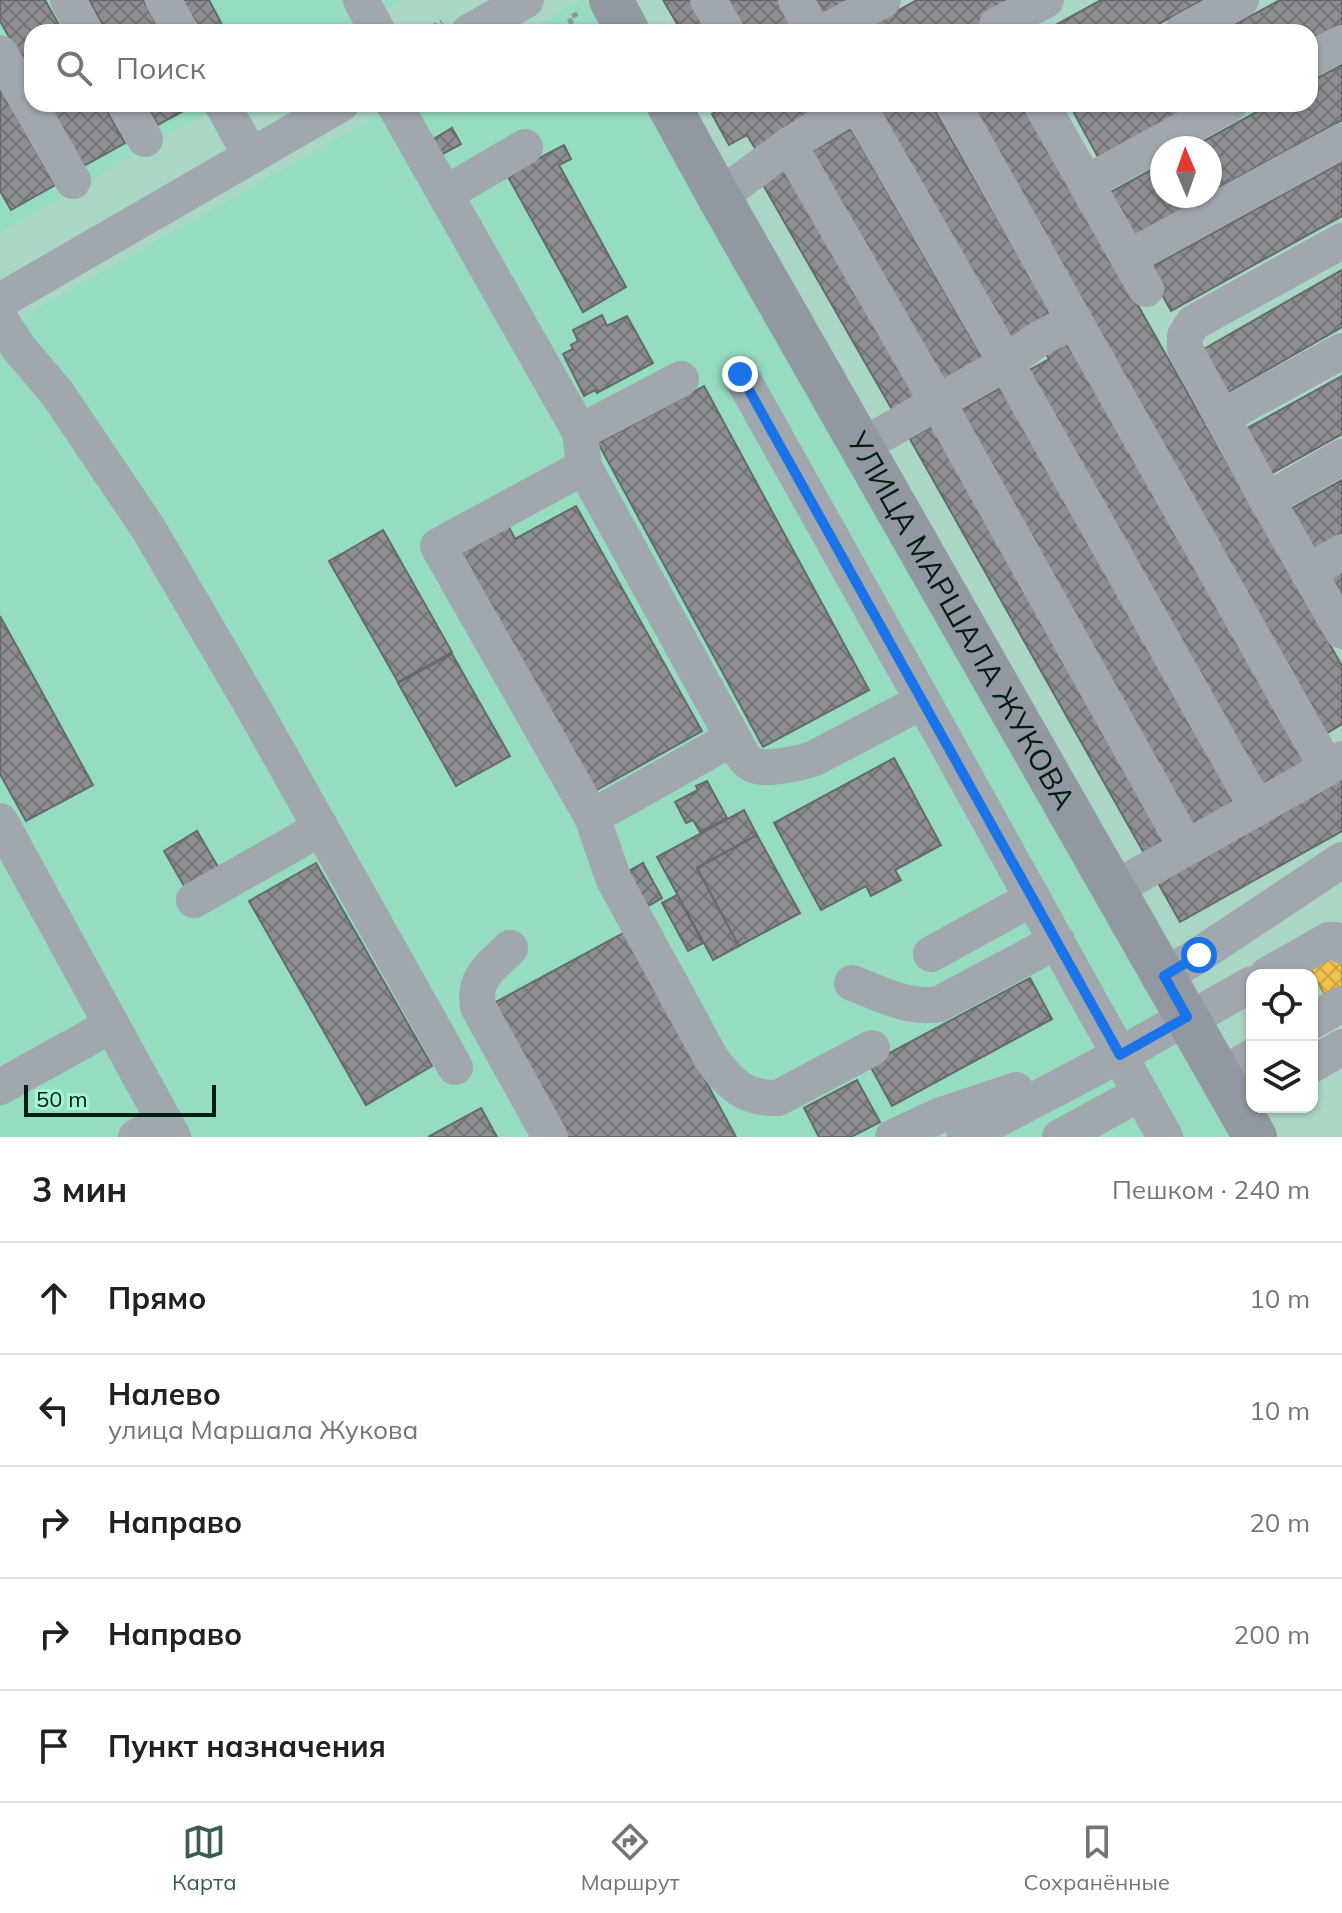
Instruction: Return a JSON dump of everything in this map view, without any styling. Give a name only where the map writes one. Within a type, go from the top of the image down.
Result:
[{"type":"main road","points":[[597,5],[619,24]]},
{"type":"main road","name":"УЛИЦА МАРШАЛА ЖУКОВА","points":[[672,112],[1188,1018],[1236,1066],[1252,1121]]},
{"type":"street","points":[[68,0],[81,24]]},
{"type":"street","points":[[163,0],[176,24]]},
{"type":"street","points":[[361,0],[374,24]]},
{"type":"street","points":[[483,24],[526,0]]},
{"type":"street","points":[[708,0],[722,24]]},
{"type":"street","points":[[796,0],[809,24]]},
{"type":"street","points":[[840,24],[883,0]]},
{"type":"street","points":[[1004,24],[1046,0]]},
{"type":"street","points":[[1197,24],[1241,0]]},
{"type":"street","points":[[1318,56],[1342,43]]},
{"type":"street","points":[[0,53],[24,95]]},
{"type":"street","points":[[34,112],[73,181]]},
{"type":"street","points":[[130,112],[145,139]]},
{"type":"street","points":[[226,112],[251,156]]},
{"type":"street","points":[[0,300],[327,112]]},
{"type":"street","points":[[399,112],[745,759],[754,766],[765,767],[801,763],[923,701]]},
{"type":"street","points":[[719,197],[789,145],[843,112]]},
{"type":"street","points":[[861,112],[1257,808]]},
{"type":"street","points":[[957,112],[1074,320],[1334,764],[1114,889]]},
{"type":"street","points":[[1048,112],[1146,289]]},
{"type":"street","points":[[1086,183],[1215,112]]},
{"type":"street","points":[[1128,258],[1342,141]]},
{"type":"street","points":[[789,145],[938,403],[1186,847]]},
{"type":"street","points":[[445,194],[525,147]]},
{"type":"street","points":[[1342,241],[1193,323],[1185,336],[1185,349],[1342,631]]},
{"type":"street","points":[[0,319],[18,347],[57,393],[148,528],[254,709],[455,1067]]},
{"type":"street","points":[[862,446],[1074,320]]},
{"type":"street","points":[[1222,417],[1342,351]]},
{"type":"street","points":[[740,374],[1165,1137]]},
{"type":"street","points":[[681,379],[582,450],[438,546],[592,817],[614,880],[711,1058],[724,1076],[748,1094],[764,1099],[778,1098],[872,1048]]},
{"type":"street","points":[[1267,500],[1342,457]]},
{"type":"street","points":[[1308,572],[1342,552]]},
{"type":"street","points":[[592,817],[733,738]]},
{"type":"street","points":[[0,821],[112,1025],[158,1132]]},
{"type":"street","points":[[194,900],[321,828]]},
{"type":"street","points":[[1164,976],[1342,860]]},
{"type":"street","points":[[931,954],[1033,898]]},
{"type":"street","points":[[1278,969],[1329,940],[1335,940],[1342,946]]},
{"type":"street","points":[[852,983],[925,1007],[939,1004],[1057,941]]},
{"type":"street","points":[[510,948],[481,978],[476,996],[478,1007],[550,1137]]},
{"type":"street","points":[[964,1137],[1246,987]]},
{"type":"street","points":[[1318,1018],[1342,1004]]},
{"type":"street","points":[[0,1087],[112,1025]]},
{"type":"street","points":[[1318,1061],[1342,1047]]},
{"type":"street","points":[[893,1137],[941,1115],[1120,1055]]},
{"type":"street","points":[[1060,1137],[1141,1093]]},
{"type":"path","points":[[572,24],[569,18],[597,5]]},
{"type":"shaded area","points":[[0,0],[405,0],[363,24],[24,24],[24,112],[209,112],[0,233]]},
{"type":"shaded area","points":[[581,0],[587,0],[600,24],[539,24]]},
{"type":"shaded area","points":[[384,112],[650,112],[1229,1137],[0,1137],[0,330]]},
{"type":"building: Жильё","points":[[1342,945],[1342,988],[1326,997],[1318,982],[1318,969],[1311,969],[1308,964]]},
{"type":"building: Промзона","points":[[0,0],[45,0],[58,24],[24,24],[24,64],[0,21]]},
{"type":"building: Промзона","points":[[89,0],[143,0],[156,24],[102,24]]},
{"type":"building: Промзона","points":[[181,0],[209,0],[222,24],[194,24]]},
{"type":"building: Промзона","points":[[663,0],[695,0],[709,24],[677,24]]},
{"type":"building: Промзона","points":[[721,0],[778,0],[792,24],[734,24]]},
{"type":"building: Промзона","points":[[807,0],[855,0],[818,21]]},
{"type":"building: Промзона","points":[[917,0],[1027,0],[984,24],[874,24]]},
{"type":"building: Промзона","points":[[1101,0],[1203,0],[1159,24],[1058,24]]},
{"type":"building: Промзона","points":[[1280,0],[1342,0],[1342,24],[1318,38],[1318,24],[1236,24]]},
{"type":"building: Промзона","points":[[1342,65],[1342,120],[1222,186],[1222,136],[1213,136],[1256,112],[1318,112],[1318,78]]},
{"type":"building: Промзона","points":[[0,87],[55,185],[11,210],[0,191]]},
{"type":"building: Промзона","points":[[51,112],[108,112],[125,143],[82,167]]},
{"type":"building: Промзона","points":[[151,112],[182,112],[158,125]]},
{"type":"building: Промзона","points":[[825,112],[756,150],[747,135],[729,145],[712,114]]},
{"type":"building: Промзона","points":[[877,112],[936,112],[1055,319],[1011,344]]},
{"type":"building: Промзона","points":[[975,112],[1029,112],[1342,666],[1342,724],[1327,733]]},
{"type":"building: Промзона","points":[[1076,112],[1181,112],[1098,157]]},
{"type":"building: Промзона","points":[[452,128],[461,144],[439,156],[430,141]]},
{"type":"building: Промзона","points":[[851,129],[983,359],[938,385],[806,155]]},
{"type":"building: Промзона","points":[[564,145],[571,159],[559,165],[626,287],[583,312],[507,175]]},
{"type":"building: Промзона","points":[[1342,162],[1342,216],[1171,311],[1148,269]]},
{"type":"building: Промзона","points":[[785,170],[918,400],[894,413],[762,183]]},
{"type":"building: Промзона","points":[[1150,171],[1150,208],[1183,208],[1133,236],[1109,193]]},
{"type":"building: Промзона","points":[[1342,270],[1342,327],[1227,393],[1202,350]]},
{"type":"building: Промзона","points":[[602,315],[607,326],[627,316],[653,363],[597,393],[595,390],[584,396],[563,354],[573,349],[571,345],[578,341],[573,330]]},
{"type":"building: Промзона","points":[[1065,335],[1307,766],[1263,790],[1028,371],[1049,359],[1043,348]]},
{"type":"building: Промзона","points":[[1342,376],[1342,434],[1269,475],[1244,430]]},
{"type":"building: Промзона","points":[[704,386],[869,690],[763,747],[598,443]]},
{"type":"building: Промзона","points":[[1004,386],[1237,802],[1192,827],[958,412]]},
{"type":"building: Промзона","points":[[934,425],[1169,841],[1145,855],[910,439]]},
{"type":"building: Промзона","points":[[1342,480],[1342,542],[1315,557],[1289,510]]},
{"type":"building: Промзона","points":[[576,506],[702,731],[595,791],[461,551],[508,525],[515,539]]},
{"type":"building: Промзона","points":[[383,530],[452,652],[398,682],[329,561]]},
{"type":"building: Промзона","points":[[1342,566],[1342,604],[1326,575]]},
{"type":"building: Промзона","points":[[0,616],[93,785],[26,821],[0,774]]},
{"type":"building: Промзона","points":[[452,654],[510,756],[456,786],[398,683]]},
{"type":"building: Промзона","points":[[894,758],[941,845],[895,870],[901,880],[871,896],[866,886],[821,910],[774,823]]},
{"type":"building: Промзона","points":[[1342,778],[1342,831],[1180,922],[1157,881]]},
{"type":"building: Промзона","points":[[707,781],[727,818],[700,832],[693,820],[686,823],[675,802],[698,790],[696,786]]},
{"type":"building: Промзона","points":[[744,810],[757,835],[697,868],[739,946],[713,960],[657,857]]},
{"type":"building: Промзона","points":[[197,831],[221,872],[187,891],[164,851]]},
{"type":"building: Промзона","points":[[757,835],[800,913],[739,946],[697,868]]},
{"type":"building: Промзона","points":[[316,863],[432,1066],[366,1105],[249,901]]},
{"type":"building: Промзона","points":[[643,863],[662,898],[641,910],[622,875]]},
{"type":"building: Промзона","points":[[677,895],[703,943],[688,951],[662,903]]},
{"type":"building: Промзона","points":[[625,932],[736,1137],[567,1137],[494,1003]]},
{"type":"building: Промзона","points":[[1030,978],[1052,1019],[892,1106],[869,1064]]},
{"type":"building: Промзона","points":[[857,1080],[880,1122],[851,1137],[819,1137],[804,1108]]},
{"type":"building: Промзона","points":[[481,1108],[497,1137],[428,1137]]},
{"type":"route","points":[[740,374],[1120,1055],[1187,1017],[1164,976],[1199,955]]}]
